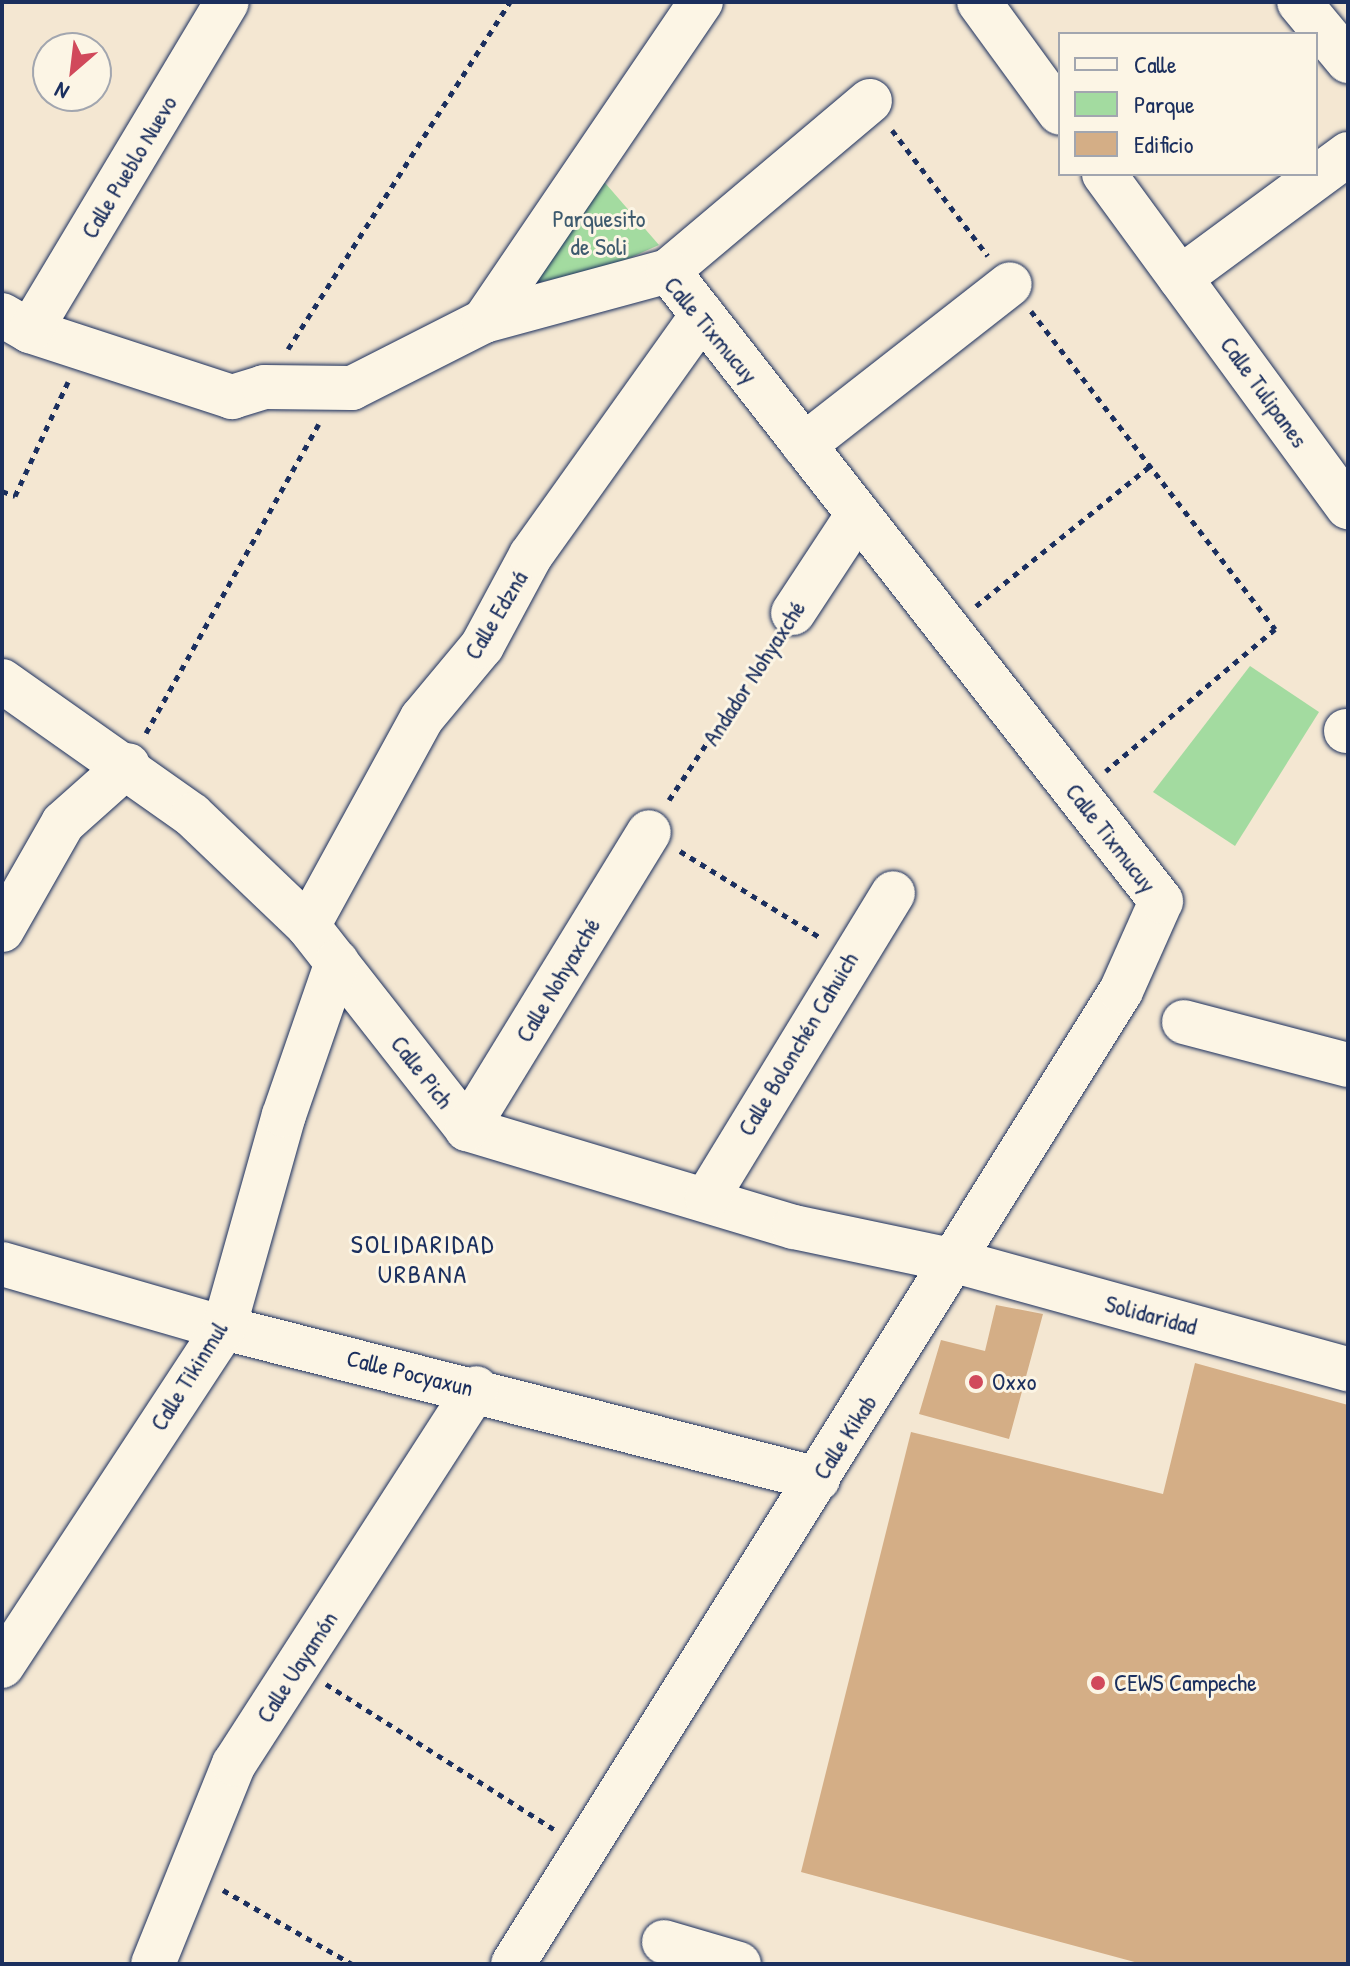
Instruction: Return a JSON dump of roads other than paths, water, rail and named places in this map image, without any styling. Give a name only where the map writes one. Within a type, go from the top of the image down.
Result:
[{"type":"street","name":"Calle Pueblo Nuevo","points":[[16,323],[227,2]]},
{"type":"street","points":[[484,321],[701,2]]},
{"type":"street","points":[[979,2],[1058,110]]},
{"type":"street","points":[[1299,2],[1348,61]]},
{"type":"street","points":[[668,271],[870,101]]},
{"type":"street","points":[[1180,278],[1348,154]]},
{"type":"street","name":"Calle Tulipanes","points":[[1105,176],[1348,507]]},
{"type":"street","name":"Calle Tixmucuy","points":[[16,323],[84,349],[232,397],[264,387],[352,388],[484,321],[668,271],[1161,901]]},
{"type":"street","points":[[804,445],[1010,284]]},
{"type":"street","name":"Calle Edzná","points":[[308,926],[422,718],[482,646],[531,555],[702,315]]},
{"type":"street","name":"Andador Nohyaxché","points":[[793,613],[858,514]]},
{"type":"street","name":"Calle Pich","points":[[2,681],[128,765],[192,815],[308,926],[467,1129],[707,1198],[794,1227],[955,1261]]},
{"type":"street","points":[[2,930],[63,823],[128,765]]},
{"type":"street","name":"Calle Nohyaxché","points":[[467,1129],[649,832]]},
{"type":"street","name":"Calle Bolonchén Cahuich","points":[[707,1198],[849,956],[893,893]]},
{"type":"street","name":"Calle Kikab","points":[[513,1964],[1121,991],[1161,901]]},
{"type":"street","name":"Calle Tikinmul","points":[[2,1666],[224,1328],[284,1115],[337,962]]},
{"type":"street","points":[[1184,1022],[1348,1065]]},
{"type":"street","name":"Solidaridad","points":[[955,1261],[1348,1369]]},
{"type":"street","name":"Calle Pocyaxun","points":[[2,1264],[224,1328],[476,1388],[818,1479]]},
{"type":"street","name":"Calle Uayamón","points":[[153,1964],[234,1764],[476,1388]]},
{"type":"street","points":[[664,1942],[739,1964]]},
{"type":"place","name":"Oxxo","points":[[976,1382]]},
{"type":"place","name":"CEWS Campeche","points":[[1098,1683]]},
{"type":"district","name":"SOLIDARIDAD URBANA","points":[[423,1259]]},
{"type":"park label","name":"Parquesito de Soli","points":[[599,233]]}]
